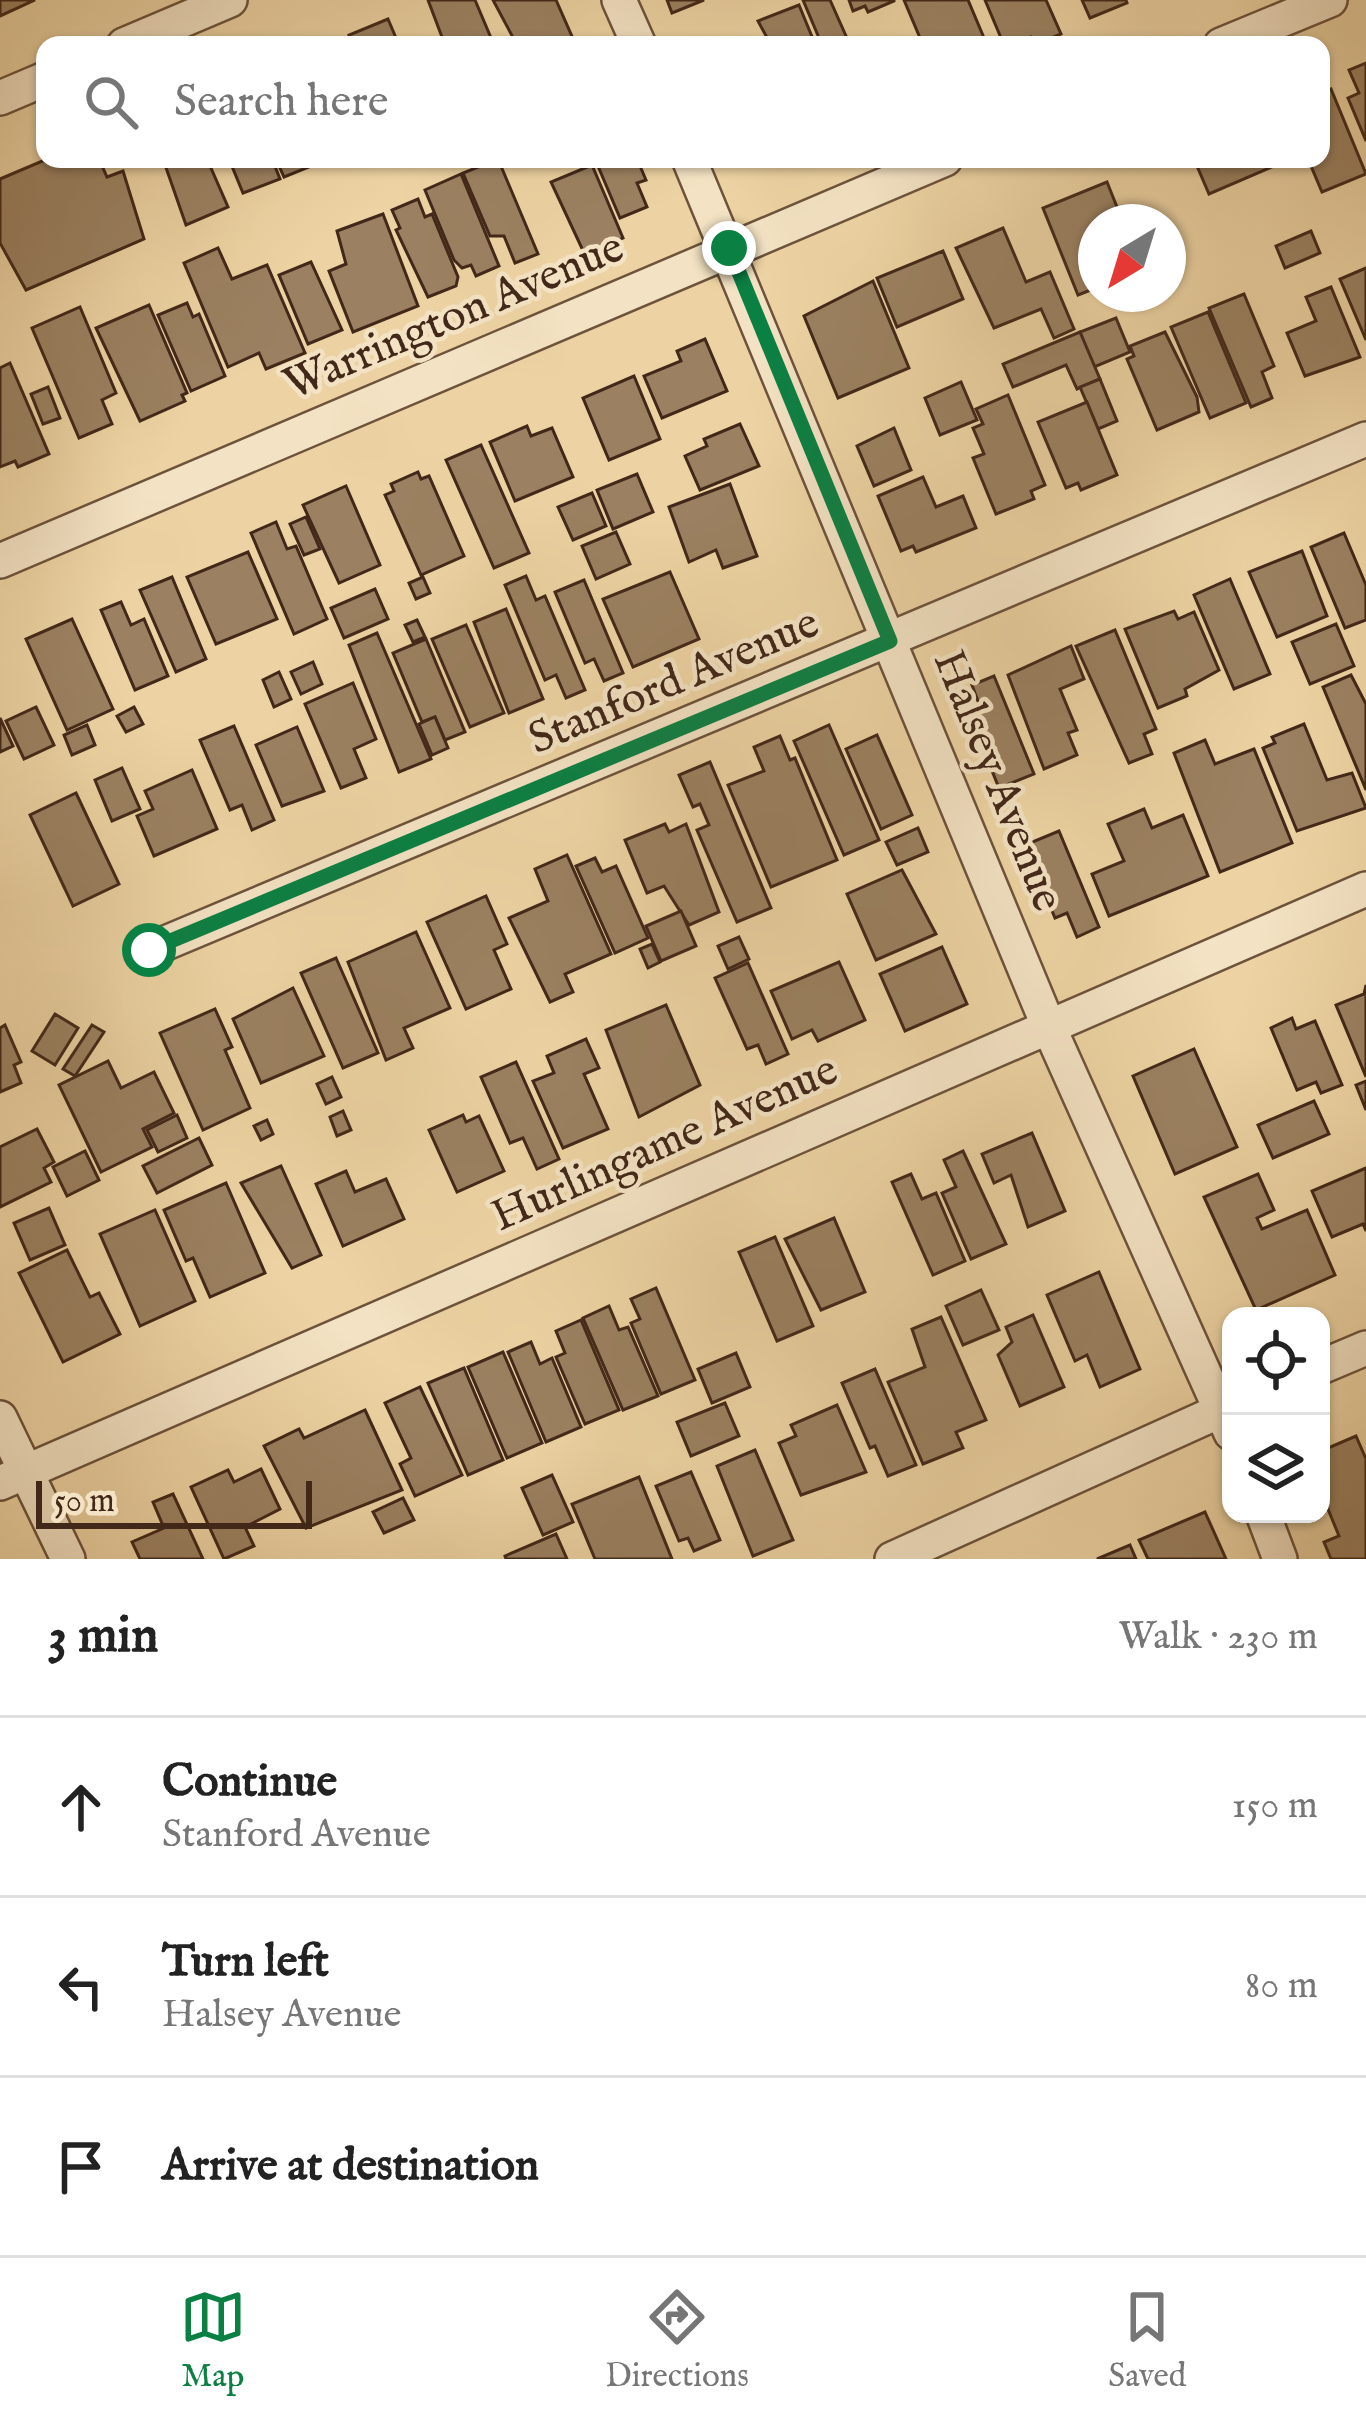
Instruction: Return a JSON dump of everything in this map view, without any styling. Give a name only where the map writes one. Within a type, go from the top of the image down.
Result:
[{"type":"street","points":[[145,36],[230,0]]},
{"type":"street","points":[[619,0],[635,36]]},
{"type":"street","points":[[1243,36],[1330,0]]},
{"type":"street","points":[[0,98],[36,83]]},
{"type":"street","name":"Halsey Avenue","points":[[693,168],[1048,1025],[1228,1415]]},
{"type":"street","name":"Warrington Avenue","points":[[0,561],[923,168]]},
{"type":"street","name":"Stanford Avenue","points":[[149,950],[1366,439]]},
{"type":"street","name":"Hurlingame Avenue","points":[[13,1477],[1366,889]]},
{"type":"street","points":[[1330,1363],[1366,1348]]},
{"type":"street","points":[[0,1418],[13,1477],[68,1559]]},
{"type":"street","points":[[892,1559],[1222,1419]]},
{"type":"street","points":[[1266,1523],[1280,1559]]},
{"type":"building","points":[[0,0],[35,0],[0,16]]},
{"type":"building","points":[[428,0],[475,0],[490,36],[442,36]]},
{"type":"building","points":[[493,0],[556,0],[572,36],[512,36]]},
{"type":"building","points":[[667,0],[704,0],[672,13]]},
{"type":"building","points":[[803,0],[830,0],[846,36],[818,36]]},
{"type":"building","points":[[849,0],[894,1],[868,12],[865,6],[853,11]]},
{"type":"building","points":[[904,0],[968,0],[983,36],[919,36]]},
{"type":"building","points":[[985,0],[1046,0],[1061,34],[1056,36],[1000,36]]},
{"type":"building","points":[[1082,0],[1126,0],[1127,3],[1090,18]]},
{"type":"building","points":[[799,5],[812,36],[766,36],[758,21]]},
{"type":"building","points":[[388,19],[395,36],[349,36]]},
{"type":"building","points":[[1366,63],[1366,141],[1348,98],[1359,93],[1349,70]]},
{"type":"building","points":[[1330,89],[1366,174],[1322,192],[1312,168],[1330,168]]},
{"type":"building","points":[[36,164],[36,168],[103,168],[107,177],[123,171],[144,239],[26,290],[0,243],[0,179]]},
{"type":"building","points":[[166,168],[211,168],[228,207],[186,225]]},
{"type":"building","points":[[233,168],[276,168],[280,179],[243,193]]},
{"type":"building","points":[[280,168],[306,168],[284,177]]},
{"type":"building","points":[[502,168],[538,254],[515,263],[504,236],[490,236],[463,173]]},
{"type":"building","points":[[593,168],[623,238],[585,255],[551,182]]},
{"type":"building","points":[[599,168],[641,168],[646,180],[637,183],[647,207],[620,218]]},
{"type":"building","points":[[1198,168],[1269,168],[1209,194]]},
{"type":"building","points":[[461,174],[499,266],[476,276],[471,265],[462,268],[454,260],[425,190]]},
{"type":"building","points":[[1107,182],[1116,204],[1078,204],[1078,295],[1043,208]]},
{"type":"building","points":[[418,199],[425,217],[432,214],[458,277],[456,286],[428,297],[396,230],[400,228],[392,210]]},
{"type":"building","points":[[383,214],[418,306],[353,332],[329,271],[346,264],[337,231]]},
{"type":"building","points":[[1003,228],[1026,282],[1050,272],[1074,329],[1054,338],[1041,309],[994,328],[956,248]]},
{"type":"building","points":[[1311,231],[1320,253],[1285,268],[1276,246]]},
{"type":"building","points":[[218,248],[232,279],[267,265],[305,353],[266,369],[259,353],[228,367],[184,263]]},
{"type":"building","points":[[943,251],[963,299],[897,327],[877,278]]},
{"type":"building","points":[[311,262],[342,330],[308,344],[279,275]]},
{"type":"building","points":[[1366,268],[1366,340],[1340,279]]},
{"type":"building","points":[[873,281],[909,368],[838,398],[804,316]]},
{"type":"building","points":[[1331,287],[1360,357],[1305,376],[1287,333],[1316,321],[1306,297]]},
{"type":"building","points":[[1244,294],[1274,366],[1262,372],[1272,398],[1251,407],[1209,308]]},
{"type":"building","points":[[187,303],[193,317],[199,314],[225,376],[191,391],[158,315]]},
{"type":"building","points":[[149,305],[187,393],[182,395],[185,401],[140,421],[96,328]]},
{"type":"building","points":[[80,307],[116,393],[102,400],[112,424],[79,438],[32,328]]},
{"type":"building","points":[[1208,312],[1246,403],[1210,418],[1171,327]]},
{"type":"building","points":[[1116,318],[1130,352],[1094,367],[1080,332]]},
{"type":"building","points":[[1080,332],[1100,379],[1077,389],[1066,365],[1013,387],[1003,364]]},
{"type":"building","points":[[1165,332],[1197,397],[1199,412],[1157,430],[1127,359],[1134,356],[1130,346]]},
{"type":"building","points":[[705,339],[727,391],[662,418],[644,376],[681,361],[677,351]]},
{"type":"building","points":[[10,363],[49,454],[18,467],[15,461],[0,467],[0,368]]},
{"type":"building","points":[[634,376],[660,439],[609,460],[583,398]]},
{"type":"building","points":[[1100,379],[1117,421],[1098,429],[1080,387]]},
{"type":"building","points":[[961,382],[977,420],[940,435],[925,398]]},
{"type":"building","points":[[48,387],[60,418],[43,424],[31,394]]},
{"type":"building","points":[[1008,395],[1045,485],[1031,491],[1034,499],[996,514],[973,458],[984,454],[973,428],[983,424],[976,409]]},
{"type":"building","points":[[1087,402],[1117,475],[1081,490],[1078,483],[1066,488],[1038,422]]},
{"type":"building","points":[[740,424],[759,466],[700,490],[685,456],[707,446],[704,439]]},
{"type":"building","points":[[527,426],[531,436],[552,428],[573,477],[515,501],[490,442]]},
{"type":"building","points":[[894,428],[911,470],[874,486],[857,446]]},
{"type":"building","points":[[481,445],[529,553],[494,568],[446,460]]},
{"type":"building","points":[[418,472],[421,479],[429,476],[464,556],[421,575],[385,495],[394,491],[391,484]]},
{"type":"building","points":[[637,474],[653,512],[613,529],[597,490]]},
{"type":"building","points":[[923,477],[936,507],[963,496],[976,528],[916,552],[913,546],[901,551],[878,496]]},
{"type":"building","points":[[730,484],[757,556],[723,568],[716,550],[689,562],[669,507]]},
{"type":"building","points":[[346,486],[380,565],[339,583],[303,505]]},
{"type":"building","points":[[592,493],[606,526],[573,540],[558,507]]},
{"type":"building","points":[[306,517],[320,549],[304,555],[290,524]]},
{"type":"building","points":[[276,522],[287,549],[296,546],[327,619],[294,634],[251,533]]},
{"type":"building","points":[[616,532],[630,564],[596,579],[582,546]]},
{"type":"building","points":[[1344,533],[1366,585],[1366,620],[1345,628],[1311,547]]},
{"type":"building","points":[[1302,551],[1327,616],[1277,637],[1249,572]]},
{"type":"building","points":[[248,552],[277,619],[216,644],[187,577]]},
{"type":"building","points":[[670,572],[699,639],[633,667],[603,599]]},
{"type":"building","points":[[526,576],[536,600],[545,596],[585,690],[566,698],[556,675],[545,680],[505,585]]},
{"type":"building","points":[[172,577],[206,659],[176,672],[140,590]]},
{"type":"building","points":[[423,577],[430,593],[416,599],[409,583]]},
{"type":"building","points":[[1230,579],[1270,674],[1234,689],[1194,595]]},
{"type":"building","points":[[584,580],[623,673],[604,681],[594,659],[585,663],[555,592]]},
{"type":"building","points":[[375,589],[388,619],[344,638],[331,608]]},
{"type":"building","points":[[121,602],[131,625],[144,619],[168,676],[135,690],[101,610]]},
{"type":"building","points":[[506,609],[543,699],[509,713],[474,622]]},
{"type":"building","points":[[1174,611],[1178,619],[1194,612],[1219,670],[1185,689],[1187,696],[1158,708],[1125,629]]},
{"type":"building","points":[[72,619],[113,709],[67,730],[26,639]]},
{"type":"building","points":[[417,620],[425,637],[413,642],[405,625]]},
{"type":"building","points":[[1336,624],[1354,666],[1310,684],[1292,642]]},
{"type":"building","points":[[466,625],[504,713],[470,727],[432,639]]},
{"type":"building","points":[[1115,630],[1156,729],[1144,734],[1152,754],[1129,763],[1076,646]]},
{"type":"building","points":[[377,633],[431,759],[399,772],[349,645]]},
{"type":"building","points":[[426,639],[465,732],[445,740],[435,717],[422,722],[393,653]]},
{"type":"building","points":[[1071,646],[1084,679],[1060,689],[1077,730],[1068,733],[1077,755],[1044,769],[1008,675]]},
{"type":"building","points":[[313,662],[322,684],[301,694],[291,672]]},
{"type":"building","points":[[279,672],[291,699],[274,707],[263,680]]},
{"type":"building","points":[[1351,675],[1366,704],[1366,790],[1323,687]]},
{"type":"building","points":[[994,676],[1034,774],[999,788],[970,717],[982,712],[972,685]]},
{"type":"building","points":[[353,683],[376,739],[354,749],[366,778],[341,788],[305,704]]},
{"type":"building","points":[[36,707],[54,745],[24,759],[6,721]]},
{"type":"building","points":[[134,707],[143,724],[126,732],[117,716]]},
{"type":"building","points":[[435,717],[448,748],[432,755],[419,724]]},
{"type":"building","points":[[0,718],[13,746],[0,752]]},
{"type":"building","points":[[1304,724],[1327,780],[1352,773],[1366,808],[1297,831],[1263,748],[1275,743],[1272,737]]},
{"type":"building","points":[[87,725],[95,745],[72,755],[64,735]]},
{"type":"building","points":[[829,725],[879,840],[844,855],[794,741]]},
{"type":"building","points":[[234,726],[274,820],[252,830],[242,805],[230,810],[200,740]]},
{"type":"building","points":[[297,727],[324,791],[282,806],[256,745]]},
{"type":"building","points":[[877,735],[912,815],[881,829],[846,749]]},
{"type":"building","points":[[780,736],[790,760],[795,758],[837,860],[771,887],[728,785],[764,771],[754,747]]},
{"type":"building","points":[[1205,740],[1215,764],[1254,749],[1292,843],[1220,872],[1174,753]]},
{"type":"building","points":[[710,762],[771,908],[737,922],[697,830],[709,825],[700,804],[693,807],[679,775]]},
{"type":"building","points":[[122,768],[140,809],[112,821],[95,780]]},
{"type":"building","points":[[192,770],[217,829],[154,856],[137,816],[153,809],[145,791]]},
{"type":"building","points":[[76,793],[119,884],[73,906],[30,815]]},
{"type":"building","points":[[1144,809],[1152,828],[1183,815],[1208,876],[1109,916],[1092,874],[1124,861],[1108,824]]},
{"type":"building","points":[[665,824],[669,832],[686,824],[719,912],[689,925],[664,886],[647,893],[625,840]]},
{"type":"building","points":[[918,828],[928,852],[897,865],[886,842]]},
{"type":"building","points":[[1059,831],[1099,927],[1077,937],[1067,913],[1055,918],[1025,845]]},
{"type":"building","points":[[567,855],[611,954],[565,974],[573,992],[550,1002],[509,918],[548,901],[535,869]]},
{"type":"building","points":[[595,858],[602,872],[616,866],[648,938],[615,953],[576,866]]},
{"type":"building","points":[[902,870],[936,934],[876,960],[847,894]]},
{"type":"building","points":[[486,896],[507,944],[494,950],[511,989],[466,1009],[427,922]]},
{"type":"building","points":[[681,911],[696,946],[661,961],[646,926]]},
{"type":"building","points":[[416,932],[450,1008],[404,1028],[413,1048],[386,1060],[348,962]]},
{"type":"building","points":[[739,937],[749,959],[728,969],[718,946]]},
{"type":"building","points":[[652,944],[660,962],[648,968],[640,949]]},
{"type":"building","points":[[942,947],[967,1004],[905,1031],[880,974]]},
{"type":"building","points":[[336,958],[378,1053],[343,1068],[301,973]]},
{"type":"building","points":[[839,962],[865,1020],[818,1041],[812,1030],[792,1039],[771,991]]},
{"type":"building","points":[[748,963],[788,1054],[766,1064],[758,1045],[747,1049],[715,978]]},
{"type":"building","points":[[1366,985],[1366,1077],[1336,1005],[1364,994]]},
{"type":"building","points":[[293,988],[324,1056],[261,1083],[233,1019]]},
{"type":"building","points":[[666,1005],[700,1085],[639,1117],[606,1030]]},
{"type":"building","points":[[215,1009],[232,1047],[225,1050],[250,1108],[203,1130],[160,1033]]},
{"type":"building","points":[[55,1014],[78,1028],[55,1065],[32,1051]]},
{"type":"building","points":[[1292,1018],[1296,1029],[1315,1021],[1342,1085],[1321,1093],[1316,1082],[1297,1090],[1271,1028]]},
{"type":"building","points":[[5,1025],[21,1062],[14,1065],[21,1083],[0,1092],[0,1028]]},
{"type":"building","points":[[92,1025],[104,1032],[75,1076],[63,1069]]},
{"type":"building","points":[[586,1039],[599,1068],[584,1074],[608,1129],[563,1148],[533,1081],[554,1073],[547,1056]]},
{"type":"building","points":[[1194,1049],[1237,1147],[1175,1174],[1133,1076]]},
{"type":"building","points":[[108,1061],[121,1088],[154,1072],[174,1113],[143,1129],[152,1147],[101,1172],[59,1085]]},
{"type":"building","points":[[516,1062],[559,1159],[537,1169],[523,1138],[510,1143],[481,1077]]},
{"type":"building","points":[[332,1077],[341,1097],[326,1104],[317,1084]]},
{"type":"building","points":[[1366,1081],[1366,1110],[1356,1085]]},
{"type":"building","points":[[1314,1101],[1329,1134],[1273,1158],[1258,1125]]},
{"type":"building","points":[[343,1111],[351,1130],[337,1136],[330,1117]]},
{"type":"building","points":[[177,1115],[187,1138],[158,1152],[147,1130]]},
{"type":"building","points":[[463,1115],[466,1122],[479,1116],[504,1171],[457,1192],[429,1130]]},
{"type":"building","points":[[267,1120],[273,1134],[261,1140],[254,1126]]},
{"type":"building","points":[[37,1129],[54,1162],[44,1168],[51,1182],[0,1207],[0,1147]]},
{"type":"building","points":[[1032,1133],[1065,1211],[1028,1227],[1011,1175],[994,1183],[982,1154]]},
{"type":"building","points":[[199,1138],[212,1165],[157,1193],[143,1166]]},
{"type":"building","points":[[85,1151],[99,1180],[67,1196],[53,1167]]},
{"type":"building","points":[[963,1151],[1006,1244],[971,1259],[942,1193],[956,1187],[944,1160]]},
{"type":"building","points":[[281,1166],[321,1255],[292,1268],[241,1183]]},
{"type":"building","points":[[1366,1168],[1366,1231],[1363,1224],[1332,1237],[1312,1191]]},
{"type":"building","points":[[346,1171],[355,1192],[386,1179],[404,1219],[343,1246],[316,1184]]},
{"type":"building","points":[[911,1174],[922,1199],[936,1193],[965,1261],[933,1275],[892,1182]]},
{"type":"building","points":[[1258,1174],[1274,1210],[1257,1218],[1262,1229],[1307,1210],[1335,1275],[1255,1307],[1204,1197]]},
{"type":"building","points":[[226,1183],[265,1273],[210,1297],[193,1258],[186,1261],[164,1210]]},
{"type":"building","points":[[49,1208],[65,1245],[30,1260],[14,1223]]},
{"type":"building","points":[[155,1210],[195,1301],[140,1326],[100,1234]]},
{"type":"building","points":[[834,1218],[865,1292],[821,1310],[785,1239]]},
{"type":"building","points":[[775,1237],[813,1326],[777,1341],[739,1252]]},
{"type":"building","points":[[67,1250],[90,1297],[99,1293],[120,1334],[63,1362],[19,1273]]},
{"type":"building","points":[[1099,1272],[1140,1369],[1100,1387],[1087,1355],[1075,1361],[1047,1295]]},
{"type":"building","points":[[656,1288],[695,1380],[661,1394],[631,1323],[640,1319],[631,1299]]},
{"type":"building","points":[[981,1290],[999,1330],[963,1345],[946,1306]]},
{"type":"building","points":[[609,1306],[619,1330],[628,1327],[658,1396],[623,1410],[583,1318]]},
{"type":"building","points":[[1033,1315],[1064,1387],[1020,1406],[998,1355],[1012,1342],[1006,1327]]},
{"type":"building","points":[[941,1317],[986,1420],[956,1432],[963,1448],[923,1464],[888,1382],[925,1367],[912,1329]]},
{"type":"building","points":[[581,1320],[619,1410],[585,1424],[556,1357],[565,1353],[556,1331]]},
{"type":"building","points":[[531,1342],[540,1364],[552,1358],[581,1427],[546,1442],[508,1352]]},
{"type":"building","points":[[503,1352],[542,1443],[507,1458],[468,1367]]},
{"type":"building","points":[[736,1353],[750,1387],[712,1403],[698,1369]]},
{"type":"building","points":[[464,1368],[503,1460],[468,1475],[428,1383]]},
{"type":"building","points":[[875,1369],[916,1465],[888,1476],[875,1446],[870,1448],[842,1383]]},
{"type":"building","points":[[420,1387],[462,1475],[415,1496],[400,1464],[411,1458],[385,1403]]},
{"type":"building","points":[[725,1403],[739,1436],[691,1456],[677,1422]]},
{"type":"building","points":[[837,1405],[866,1472],[801,1495],[779,1443],[796,1436],[791,1425]]},
{"type":"building","points":[[365,1410],[402,1490],[306,1528],[264,1446],[299,1429],[304,1438]]},
{"type":"building","points":[[1356,1436],[1366,1459],[1366,1559],[1331,1559],[1324,1542],[1339,1536],[1330,1514],[1330,1447]]},
{"type":"building","points":[[755,1450],[793,1540],[753,1556],[717,1466]]},
{"type":"building","points":[[261,1469],[280,1509],[245,1527],[254,1546],[224,1559],[191,1487],[228,1470],[234,1482]]},
{"type":"building","points":[[691,1472],[720,1540],[694,1551],[688,1538],[679,1541],[656,1486]]},
{"type":"building","points":[[552,1475],[573,1522],[543,1535],[522,1488]]},
{"type":"building","points":[[639,1477],[672,1559],[595,1559],[572,1504]]},
{"type":"building","points":[[173,1494],[203,1559],[140,1559],[132,1542],[164,1528],[153,1502]]},
{"type":"building","points":[[403,1498],[414,1520],[384,1533],[373,1512]]},
{"type":"building","points":[[1205,1512],[1226,1559],[1148,1559],[1139,1540]]},
{"type":"building","points":[[556,1534],[567,1559],[506,1559],[505,1556]]},
{"type":"building","points":[[1130,1545],[1136,1559],[1097,1559]]},
{"type":"route","points":[[149,950],[890,641],[729,248]]}]
